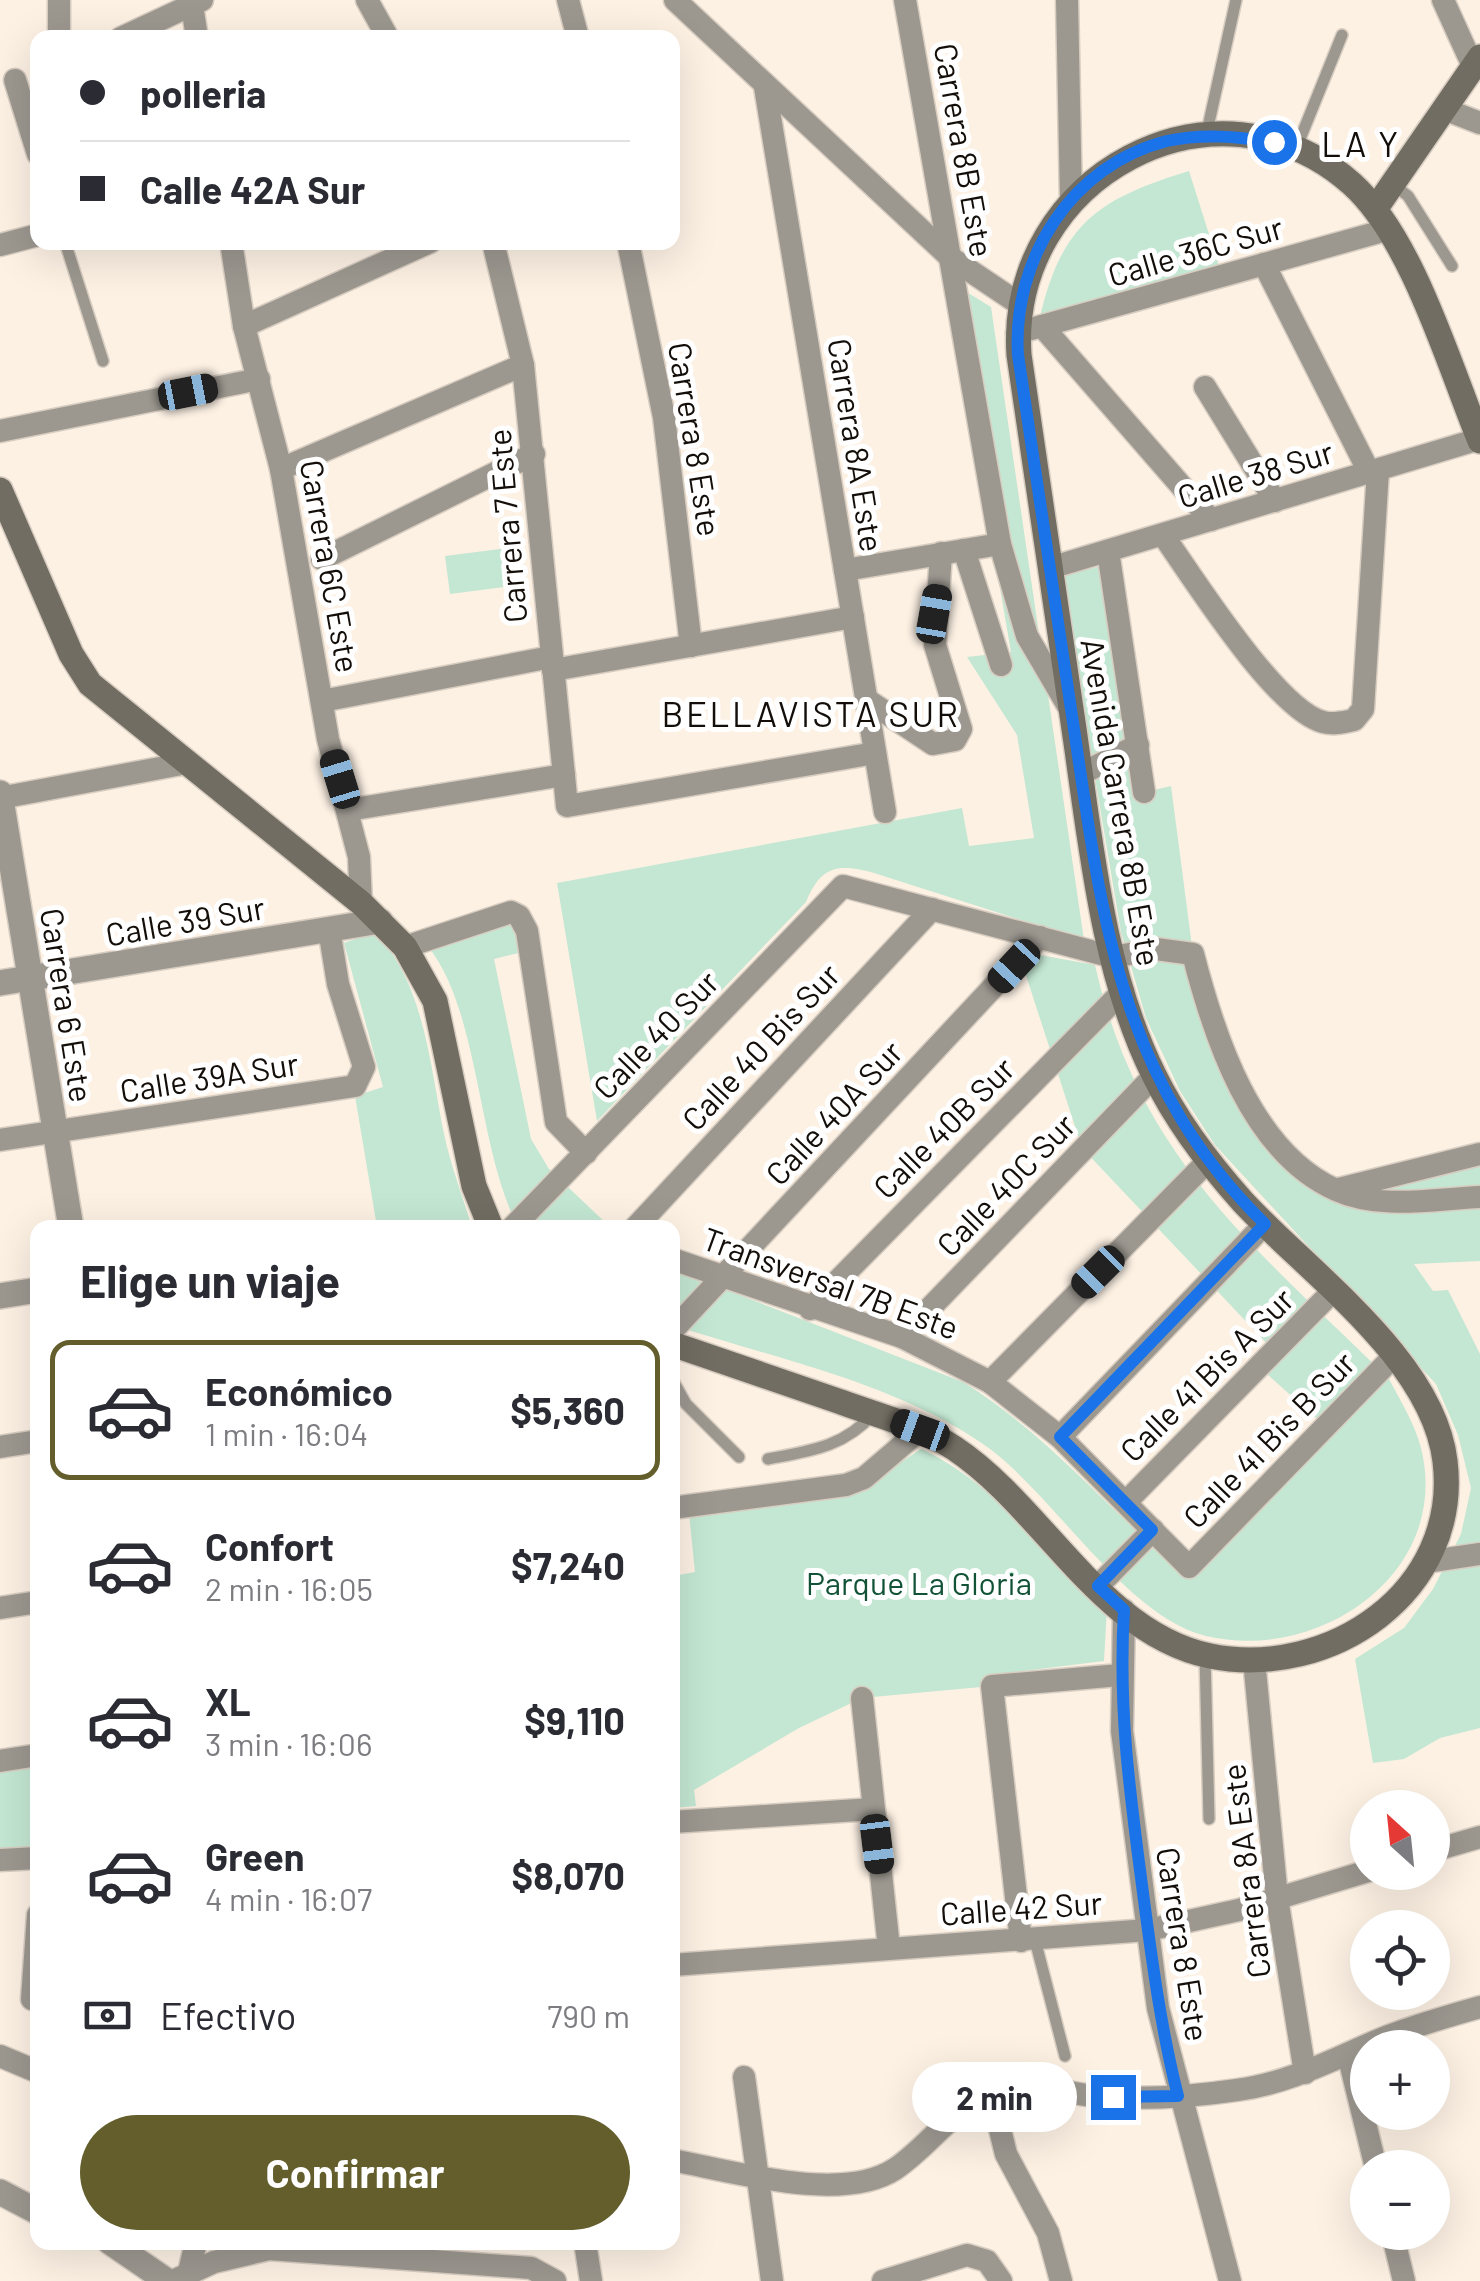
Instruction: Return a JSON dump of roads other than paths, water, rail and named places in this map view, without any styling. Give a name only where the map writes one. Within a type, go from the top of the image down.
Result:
[{"type":"main road","points":[[1477,62],[1393,184],[1383,219],[1480,440]]},
{"type":"main road","name":"Avenida Carrera 8B Este","points":[[680,1347],[920,1430],[977,1465],[1124,1610],[1167,1641],[1205,1655],[1254,1660],[1320,1650],[1352,1635],[1400,1600],[1426,1562],[1443,1519],[1445,1461],[1428,1404],[1394,1356],[1208,1161],[1154,1076],[1123,991],[1113,957],[1081,774],[1050,568],[1029,329],[1018,303],[1036,252],[1071,200],[1108,168],[1138,151],[1206,136],[1249,138],[1296,149],[1335,170],[1383,219]]},
{"type":"main road","points":[[0,490],[80,669],[104,697],[361,902],[404,946],[435,1002],[474,1186],[488,1220]]},
{"type":"street","points":[[59,0],[59,30]]},
{"type":"street","points":[[368,0],[384,30]]},
{"type":"street","points":[[568,0],[576,30]]},
{"type":"street","points":[[675,0],[951,258],[1018,303]]},
{"type":"street","name":"Carrera 8B Este","points":[[905,0],[1000,544],[1026,636],[1072,711]]},
{"type":"street","points":[[1067,0],[1071,200]]},
{"type":"street","points":[[1443,0],[1477,62]]},
{"type":"street","points":[[137,30],[197,2],[197,30]]},
{"type":"street","points":[[17,79],[30,125]]},
{"type":"street","name":"Carrera 8A Este","points":[[766,88],[885,812]]},
{"type":"street","points":[[1444,109],[1480,123]]},
{"type":"street","name":"Calle 36C Sur","points":[[1029,329],[1264,264],[1383,219]]},
{"type":"street","points":[[0,245],[30,237]]},
{"type":"street","name":"Carrera 6C Este","points":[[232,250],[244,326],[282,470],[322,701],[363,879],[361,902]]},
{"type":"street","points":[[244,326],[412,250]]},
{"type":"street","name":"Carrera 7 Este","points":[[495,250],[523,365],[567,806],[876,753]]},
{"type":"street","name":"Carrera 8 Este","points":[[630,250],[664,417],[691,646]]},
{"type":"street","points":[[1163,534],[1229,630],[1284,694],[1318,721],[1354,720],[1363,708],[1374,471],[1264,264]]},
{"type":"street","points":[[1029,329],[1211,520]]},
{"type":"street","points":[[282,470],[523,365]]},
{"type":"street","points":[[0,432],[259,378]]},
{"type":"street","points":[[1205,387],[1275,500]]},
{"type":"street","name":"Calle 38 Sur","points":[[1050,568],[1480,440]]},
{"type":"street","points":[[322,559],[534,454]]},
{"type":"street","points":[[845,570],[1000,544]]},
{"type":"street","points":[[1108,551],[1144,792]]},
{"type":"street","points":[[952,552],[1001,665]]},
{"type":"street","points":[[866,700],[934,744],[955,740],[961,728],[960,715],[940,669],[936,644],[952,552]]},
{"type":"street","points":[[322,701],[552,663],[691,646],[853,617]]},
{"type":"street","points":[[1081,774],[1138,745]]},
{"type":"street","points":[[0,796],[187,764]]},
{"type":"street","points":[[348,810],[564,775]]},
{"type":"street","name":"Carrera 6 Este","points":[[0,796],[70,1220]]},
{"type":"street","name":"Calle 40 Sur","points":[[520,1220],[844,886],[932,909]]},
{"type":"street","points":[[932,909],[1113,957],[1156,949],[1193,954],[1232,1075],[1284,1150],[1336,1190],[1394,1202],[1480,1197]]},
{"type":"street","name":"Calle 40 Bis Sur","points":[[643,1220],[932,909]]},
{"type":"street","points":[[404,946],[511,912],[519,916],[527,931],[556,1122],[586,1152]]},
{"type":"street","name":"Calle 39 Sur","points":[[0,984],[380,920]]},
{"type":"street","name":"Calle 39A Sur","points":[[0,1140],[352,1087],[363,1076],[338,984],[329,929]]},
{"type":"street","name":"Calle 40A Sur","points":[[680,1323],[1040,937]]},
{"type":"street","name":"Calle 40B Sur","points":[[810,1309],[1123,991]]},
{"type":"street","name":"Calle 40C Sur","points":[[902,1337],[1154,1076]]},
{"type":"street","points":[[1336,1190],[1480,1154]]},
{"type":"street","points":[[990,1382],[1208,1161]]},
{"type":"street","points":[[1060,1437],[1265,1224]]},
{"type":"street","name":"Transversal 7B Este","points":[[680,1261],[810,1309],[902,1337],[990,1382],[1060,1437],[1189,1568]]},
{"type":"street","points":[[0,1296],[30,1291]]},
{"type":"street","name":"Calle 41 Bis A Sur","points":[[1126,1502],[1332,1292]]},
{"type":"street","name":"Calle 41 Bis B Sur","points":[[1189,1568],[1394,1356]]},
{"type":"street","points":[[680,1507],[846,1485],[864,1478],[920,1430]]},
{"type":"street","points":[[0,1446],[30,1442]]},
{"type":"street","points":[[1098,1586],[1152,1530]]},
{"type":"street","points":[[1426,1562],[1480,1554]]},
{"type":"street","points":[[0,1608],[30,1603]]},
{"type":"street","name":"Carrera 8 Este","points":[[1124,1610],[1122,1731],[1164,2042],[1230,2281]]},
{"type":"street","name":"Carrera 8A Este","points":[[1254,1660],[1277,1898],[1305,2073]]},
{"type":"street","points":[[1028,1940],[992,1686],[1120,1675]]},
{"type":"street","points":[[862,1698],[890,1948]]},
{"type":"street","points":[[0,1760],[30,1756]]},
{"type":"street","points":[[680,1821],[872,1809]]},
{"type":"street","points":[[1450,1846],[1480,1837]]},
{"type":"street","points":[[0,1860],[30,1863]]},
{"type":"street","name":"Calle 42 Sur","points":[[680,1964],[1148,1930],[1350,1876]]},
{"type":"street","points":[[680,2161],[840,2185],[881,2177],[969,2104],[991,2093],[1039,2086],[1102,2096],[1178,2096],[1240,2090],[1305,2073],[1414,2026],[1479,2012]]},
{"type":"street","points":[[1348,2054],[1372,2150]]},
{"type":"street","points":[[0,2056],[30,2069]]},
{"type":"street","points":[[744,2077],[772,2281]]},
{"type":"street","points":[[991,2093],[1006,2154],[1048,2234],[1061,2281]]},
{"type":"street","points":[[0,2192],[30,2208]]},
{"type":"street","points":[[125,2250],[177,2278],[269,2250]]},
{"type":"street","points":[[177,2278],[192,2250]]},
{"type":"street","points":[[404,2250],[532,2268],[555,2281]]},
{"type":"street","points":[[586,2250],[591,2281]]},
{"type":"street","points":[[1396,2250],[1404,2281]]},
{"type":"street","points":[[883,2281],[967,2255],[986,2261],[1001,2281]]},
{"type":"lane","points":[[1206,136],[1236,0]]},
{"type":"lane","points":[[1296,149],[1342,35]]},
{"type":"lane","points":[[1393,184],[1408,196],[1452,266]]},
{"type":"lane","points":[[68,250],[103,362]]},
{"type":"lane","points":[[680,1393],[739,1457]]},
{"type":"lane","points":[[768,1460],[838,1444],[873,1414]]},
{"type":"lane","points":[[1205,1655],[1209,1819]]},
{"type":"lane","points":[[1028,1940],[1065,2056]]},
{"type":"district","name":"LA Y","points":[[1361,143]]},
{"type":"district","name":"BELLAVISTA SUR","points":[[811,713]]},
{"type":"park label","name":"Parque La Gloria","points":[[919,1582]]}]
